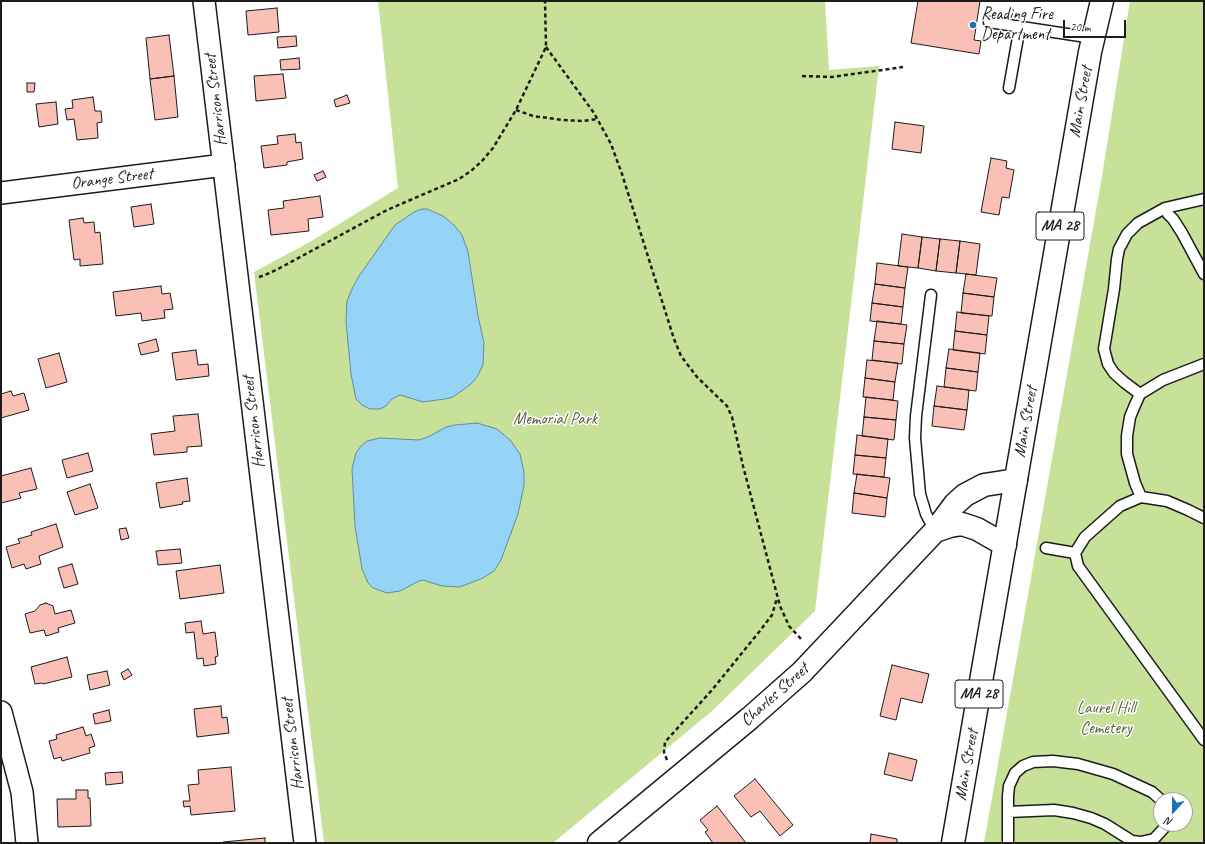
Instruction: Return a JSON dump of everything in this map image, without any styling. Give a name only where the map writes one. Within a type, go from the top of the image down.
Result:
[{"type":"main road","name":"Main Street","points":[[953,843],[1093,38],[1102,1]]},
{"type":"main road","name":"Charles Street","points":[[599,843],[750,718],[802,672],[940,523],[955,504],[965,495],[984,485],[1016,480]]},
{"type":"main road","points":[[940,523],[950,526],[962,524],[976,529],[1005,544]]},
{"type":"street","name":"Harrison Street","points":[[204,1],[305,843]]},
{"type":"street","name":"Orange Street","points":[[1,193],[224,165]]},
{"type":"street","points":[[1,712],[22,792],[27,843]]},
{"type":"lane","points":[[989,22],[1093,38]]},
{"type":"lane","points":[[1009,88],[1020,26]]},
{"type":"lane","points":[[1140,394],[1114,373],[1108,364],[1104,348],[1114,289],[1117,258],[1123,240],[1138,223],[1165,208],[1204,199]]},
{"type":"lane","points":[[1165,208],[1182,233],[1204,274]]},
{"type":"lane","points":[[931,295],[916,416],[915,438],[920,494],[926,514],[940,523]]},
{"type":"lane","points":[[1141,497],[1135,483],[1127,454],[1127,436],[1130,417],[1140,394],[1163,380],[1204,364]]},
{"type":"lane","points":[[1204,518],[1167,501],[1141,497],[1120,506],[1085,537],[1075,553],[1078,566],[1204,740]]},
{"type":"lane","points":[[1046,548],[1075,553]]},
{"type":"lane","points":[[1008,843],[1009,786],[1015,773],[1022,766],[1033,762],[1053,761],[1078,764],[1112,774],[1153,793]]},
{"type":"lane","points":[[1008,812],[1054,810],[1073,813],[1091,818],[1105,824],[1132,840],[1141,842],[1154,839],[1160,832]]},
{"type":"path","points":[[238,279],[265,275],[387,210],[458,179],[471,171],[488,155],[516,110],[546,47],[545,1]]},
{"type":"path","points":[[546,47],[597,119],[611,144],[678,348],[691,370],[724,403],[732,416],[743,466],[778,598],[789,626],[804,643]]},
{"type":"path","points":[[802,76],[832,77],[903,67]]},
{"type":"path","points":[[516,110],[533,116],[563,120],[583,121],[597,119]]},
{"type":"path","points":[[679,777],[665,755],[663,748],[665,742],[712,690],[759,632],[772,615],[778,598]]},
{"type":"green space","name":"Memorial Park","points":[[378,1],[825,1],[829,70],[879,66],[815,611],[712,711],[553,843],[324,843],[254,272],[308,243],[398,188]]},
{"type":"green space","name":"Laurel Hill Cemetery","points":[[1130,1],[1204,1],[1204,843],[984,843],[1101,182]]},
{"type":"water","points":[[427,209],[443,216],[454,225],[462,235],[468,252],[478,316],[484,343],[483,365],[477,377],[471,384],[453,397],[423,402],[400,395],[392,399],[386,406],[380,409],[370,409],[362,405],[356,399],[351,374],[346,321],[347,301],[359,276],[395,225],[414,212]]},
{"type":"water","points":[[477,423],[497,429],[510,440],[520,454],[524,472],[524,485],[518,514],[501,560],[494,571],[483,578],[460,587],[442,586],[423,580],[400,591],[387,593],[373,588],[368,583],[362,569],[355,526],[352,469],[356,453],[367,441],[380,438],[419,440],[428,437],[446,427]]},
{"type":"building","points":[[918,1],[980,1],[974,40],[981,41],[979,54],[911,43]]},
{"type":"building","points":[[277,8],[279,32],[248,35],[246,11]]},
{"type":"building","points":[[169,35],[174,76],[150,79],[146,38]]},
{"type":"building","points":[[296,36],[297,46],[278,48],[277,37]]},
{"type":"building","points":[[299,58],[300,69],[281,70],[280,60]]},
{"type":"building","points":[[283,74],[286,98],[256,101],[254,76]]},
{"type":"building","points":[[174,76],[178,117],[155,120],[150,79]]},
{"type":"building","points":[[27,83],[35,83],[34,92],[27,92]]},
{"type":"building","points":[[347,95],[350,103],[336,107],[334,100]]},
{"type":"building","points":[[93,97],[95,111],[101,111],[102,122],[97,123],[98,138],[77,140],[74,119],[67,120],[65,109],[73,108],[72,100]]},
{"type":"building","points":[[56,102],[58,124],[39,127],[36,104]]},
{"type":"building","points":[[895,122],[924,126],[921,153],[892,149]]},
{"type":"building","points":[[295,134],[296,143],[301,142],[303,159],[287,162],[287,165],[264,168],[261,146],[278,144],[277,136]]},
{"type":"building","points":[[991,158],[1007,161],[1006,168],[1014,170],[1009,198],[1002,197],[999,215],[981,212]]},
{"type":"building","points":[[323,171],[326,177],[317,181],[314,175]]},
{"type":"building","points":[[320,196],[323,217],[308,219],[309,231],[271,235],[268,210],[284,208],[283,201]]},
{"type":"building","points":[[151,204],[154,224],[134,227],[131,207]]},
{"type":"building","points":[[83,218],[84,223],[94,222],[95,233],[100,232],[103,264],[80,266],[80,259],[74,260],[69,220]]},
{"type":"building","points":[[902,234],[922,237],[918,268],[898,266]]},
{"type":"building","points":[[922,237],[940,239],[936,271],[918,268]]},
{"type":"building","points":[[940,239],[960,241],[956,273],[936,271]]},
{"type":"building","points":[[960,241],[980,244],[976,275],[956,273]]},
{"type":"building","points":[[877,263],[908,267],[905,288],[875,284]]},
{"type":"building","points":[[966,274],[997,278],[994,297],[963,293]]},
{"type":"building","points":[[875,284],[905,288],[903,307],[872,303]]},
{"type":"building","points":[[161,286],[162,294],[170,293],[173,309],[164,310],[165,318],[142,321],[141,313],[116,316],[113,292]]},
{"type":"building","points":[[963,293],[994,297],[992,316],[961,313]]},
{"type":"building","points":[[872,303],[903,307],[901,324],[870,321]]},
{"type":"building","points":[[957,312],[989,316],[987,335],[955,331]]},
{"type":"building","points":[[877,321],[907,325],[904,344],[874,341]]},
{"type":"building","points":[[955,331],[987,335],[985,354],[953,350]]},
{"type":"building","points":[[156,339],[159,351],[141,355],[138,344]]},
{"type":"building","points":[[874,341],[904,344],[902,364],[872,360]]},
{"type":"building","points":[[949,349],[980,353],[978,372],[946,368]]},
{"type":"building","points":[[196,350],[198,365],[208,364],[209,376],[176,380],[172,353]]},
{"type":"building","points":[[59,353],[67,382],[46,388],[38,359]]},
{"type":"building","points":[[867,360],[898,363],[895,382],[865,378]]},
{"type":"building","points":[[946,368],[978,372],[976,391],[944,387]]},
{"type":"building","points":[[865,378],[895,382],[893,400],[863,397]]},
{"type":"building","points":[[937,386],[969,390],[967,410],[934,406]]},
{"type":"building","points":[[11,391],[13,396],[24,393],[29,410],[1,418],[1,394]]},
{"type":"building","points":[[866,397],[898,401],[896,420],[864,417]]},
{"type":"building","points":[[934,406],[967,410],[964,430],[932,426]]},
{"type":"building","points":[[198,414],[202,446],[187,447],[187,452],[154,455],[151,434],[175,431],[173,416]]},
{"type":"building","points":[[864,417],[896,420],[894,440],[862,436]]},
{"type":"building","points":[[857,435],[888,439],[886,458],[855,455]]},
{"type":"building","points":[[88,453],[93,471],[67,478],[62,460]]},
{"type":"building","points":[[855,455],[886,458],[884,477],[853,474]]},
{"type":"building","points":[[31,468],[37,489],[19,493],[21,498],[1,503],[1,476]]},
{"type":"building","points":[[857,474],[890,478],[887,498],[854,493]]},
{"type":"building","points":[[187,478],[190,501],[182,502],[183,504],[160,508],[156,483]]},
{"type":"building","points":[[90,484],[98,508],[75,515],[67,492]]},
{"type":"building","points":[[854,493],[887,498],[885,517],[852,513]]},
{"type":"building","points":[[56,524],[63,547],[39,556],[41,564],[26,569],[24,564],[12,568],[6,547],[20,543],[18,539],[32,535],[31,532]]},
{"type":"building","points":[[126,528],[129,538],[121,540],[119,529]]},
{"type":"building","points":[[180,549],[182,563],[158,565],[156,551]]},
{"type":"building","points":[[72,564],[78,584],[64,588],[58,568]]},
{"type":"building","points":[[220,565],[224,593],[180,599],[176,571]]},
{"type":"building","points":[[46,603],[53,606],[55,614],[71,610],[75,623],[58,628],[59,632],[46,636],[44,630],[30,633],[25,614],[35,611],[40,605]]},
{"type":"building","points":[[201,621],[203,634],[215,632],[218,656],[215,657],[216,664],[204,666],[203,658],[197,659],[194,632],[186,633],[185,623]]},
{"type":"building","points":[[67,657],[72,677],[43,684],[35,684],[31,667]]},
{"type":"building","points":[[892,665],[929,674],[922,703],[901,698],[896,720],[880,716]]},
{"type":"building","points":[[128,669],[132,675],[124,680],[121,673]]},
{"type":"building","points":[[107,671],[110,685],[90,690],[87,675]]},
{"type":"building","points":[[221,706],[222,718],[227,717],[229,733],[197,737],[194,709]]},
{"type":"building","points":[[109,710],[111,721],[95,724],[93,714]]},
{"type":"building","points":[[83,727],[86,736],[91,734],[95,746],[89,748],[90,753],[62,761],[61,757],[54,759],[49,741],[57,739],[56,735]]},
{"type":"building","points":[[889,753],[917,760],[912,781],[884,774]]},
{"type":"building","points":[[231,767],[235,811],[191,815],[190,806],[184,807],[183,801],[190,801],[188,785],[199,784],[198,770]]},
{"type":"building","points":[[122,772],[123,783],[106,785],[105,773]]},
{"type":"building","points":[[755,779],[793,825],[780,836],[760,811],[751,817],[734,796]]},
{"type":"building","points":[[76,790],[88,790],[88,798],[90,798],[91,826],[58,827],[57,799],[76,799]]},
{"type":"building","points":[[717,806],[746,843],[713,843],[705,832],[708,830],[700,820]]},
{"type":"building","points":[[871,834],[897,839],[897,843],[870,843]]},
{"type":"building","points":[[265,838],[265,843],[223,843],[223,842]]},
{"type":"place","name":"Reading Fire Department","points":[[973,25]]}]
